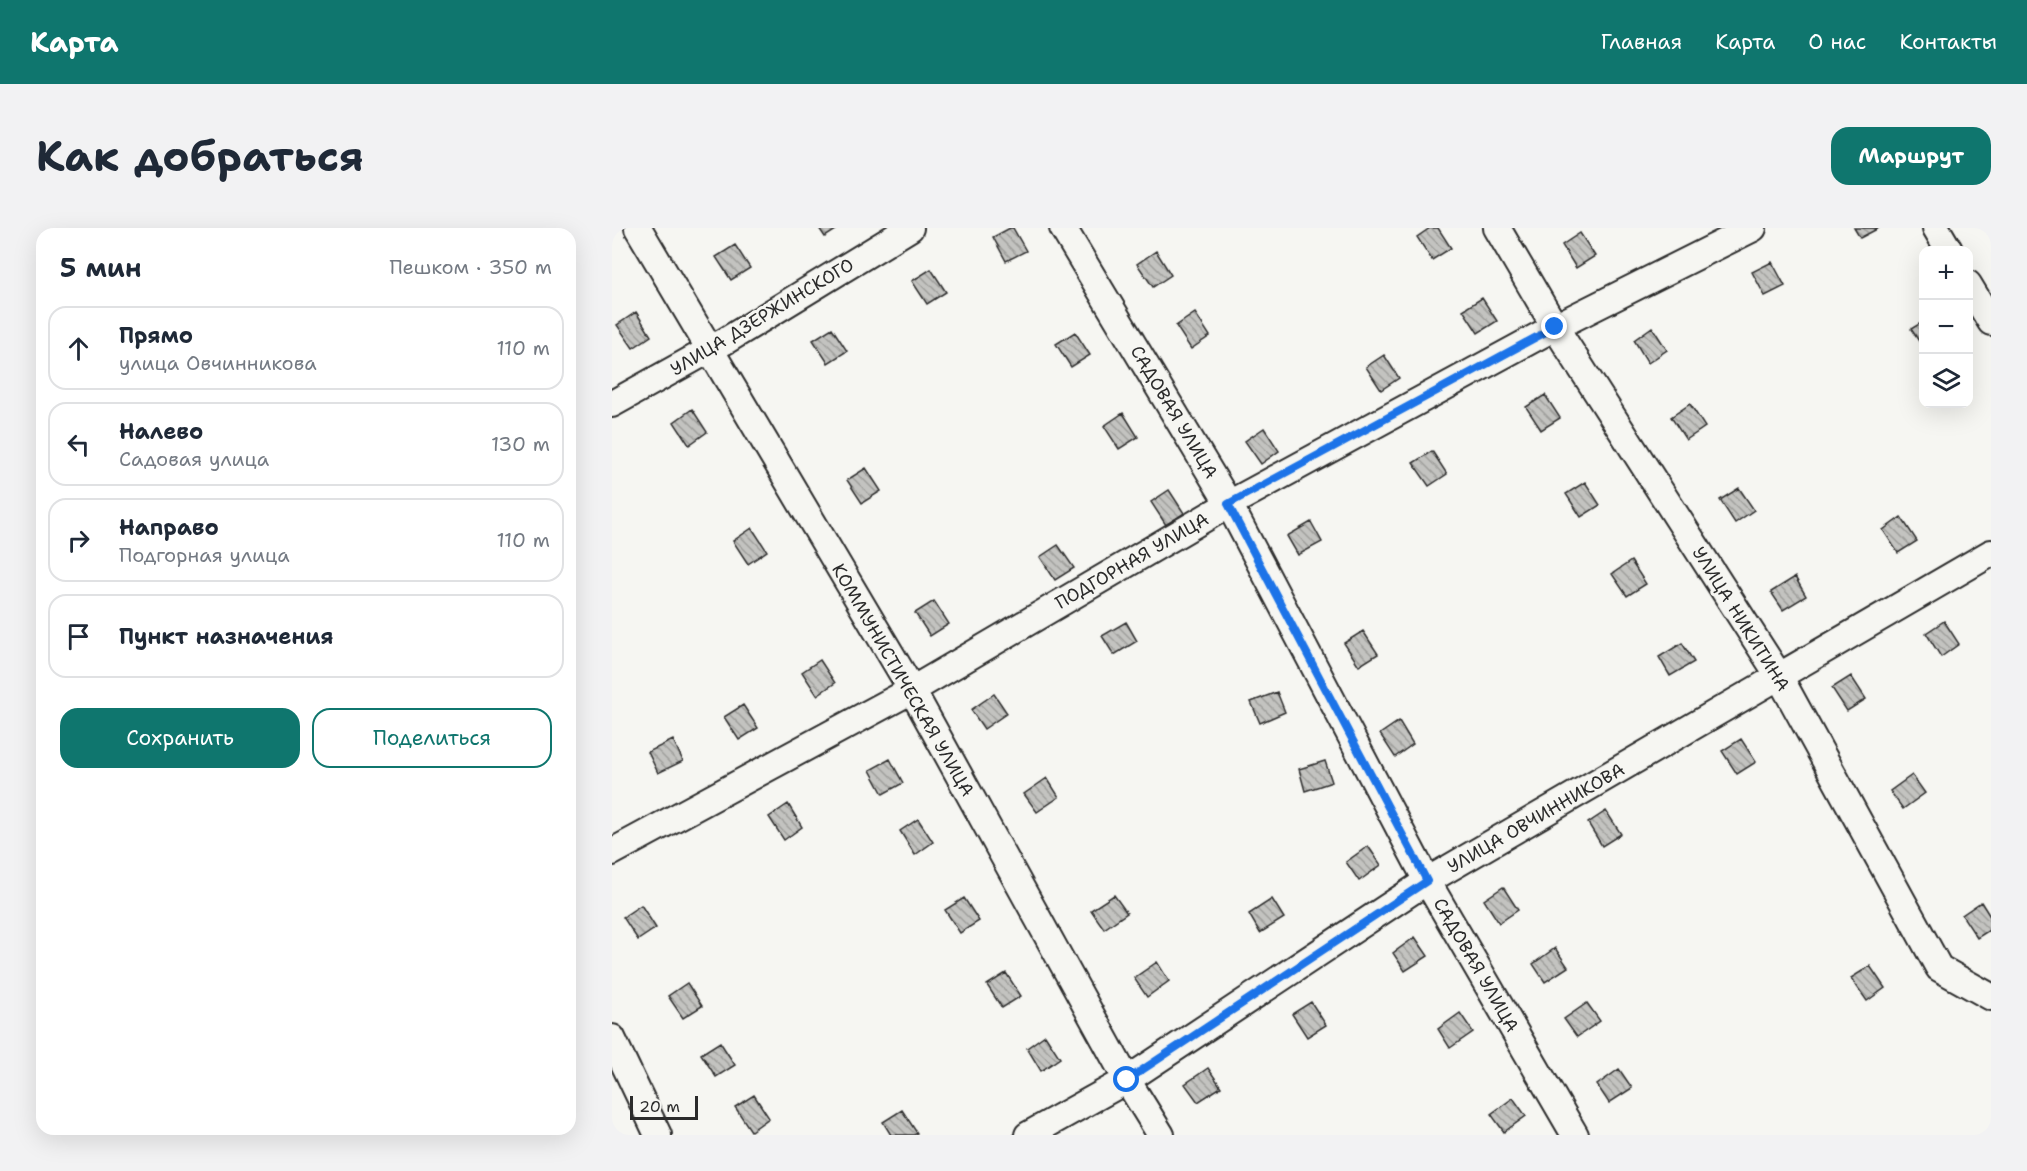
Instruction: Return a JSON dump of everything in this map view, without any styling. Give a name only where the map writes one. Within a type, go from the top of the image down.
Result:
[{"type":"street","name":"КОММУНИСТИЧЕСКАЯ УЛИЦА","points":[[638,228],[912,690],[1127,1080],[1161,1135]]},
{"type":"street","name":"УЛИЦА ДЗЕРЖИНСКОГО","points":[[612,404],[709,350],[910,228]]},
{"type":"street","name":"САДОВАЯ УЛИЦА","points":[[1063,228],[1228,504],[1427,881],[1575,1135]]},
{"type":"street","name":"УЛИЦА НИКИТИНА","points":[[1497,228],[1555,327],[1779,676],[1939,968],[1991,997]]},
{"type":"street","name":"ПОДГОРНАЯ УЛИЦА","points":[[612,852],[912,690],[1228,504],[1555,327],[1753,228]]},
{"type":"street","points":[[1936,228],[1947,246]]},
{"type":"street","points":[[1973,292],[1991,322]]},
{"type":"street","name":"УЛИЦА ОВЧИННИКОВА","points":[[1028,1135],[1127,1080],[1427,881],[1991,553]]},
{"type":"street","points":[[612,1038],[658,1135]]},
{"type":"building","points":[[819,228],[839,228],[825,237]]},
{"type":"building","points":[[1013,228],[1026,251],[1006,261],[993,237]]},
{"type":"building","points":[[1430,228],[1438,228],[1451,248],[1432,260],[1417,237]]},
{"type":"building","points":[[1854,228],[1879,228],[1860,238]]},
{"type":"building","points":[[1580,233],[1595,256],[1576,268],[1562,245]]},
{"type":"building","points":[[735,245],[750,268],[731,280],[716,257]]},
{"type":"building","points":[[1156,251],[1171,275],[1153,287],[1137,264]]},
{"type":"building","points":[[1772,262],[1785,286],[1765,296],[1752,272]]},
{"type":"building","points":[[931,269],[946,292],[927,304],[912,281]]},
{"type":"building","points":[[1482,298],[1497,321],[1478,333],[1463,310]]},
{"type":"building","points":[[636,312],[651,336],[633,348],[617,325]]},
{"type":"building","points":[[1195,313],[1210,336],[1191,349],[1176,326]]},
{"type":"building","points":[[1919,324],[1919,341],[1911,329]]},
{"type":"building","points":[[1652,327],[1667,350],[1648,363],[1634,340]]},
{"type":"building","points":[[832,328],[847,351],[828,363],[813,340]]},
{"type":"building","points":[[1075,332],[1090,355],[1071,367],[1056,344]]},
{"type":"building","points":[[1384,355],[1399,378],[1381,390],[1366,367]]},
{"type":"building","points":[[1545,395],[1560,418],[1541,430],[1526,407]]},
{"type":"building","points":[[1690,404],[1705,427],[1686,440],[1671,417]]},
{"type":"building","points":[[692,409],[707,432],[689,445],[674,422]]},
{"type":"building","points":[[1123,413],[1138,437],[1119,449],[1104,426]]},
{"type":"building","points":[[1264,428],[1279,451],[1261,464],[1245,441]]},
{"type":"building","points":[[1432,451],[1447,474],[1429,486],[1413,463]]},
{"type":"building","points":[[866,468],[881,491],[862,503],[847,480]]},
{"type":"building","points":[[1585,482],[1600,505],[1581,517],[1566,494]]},
{"type":"building","points":[[1739,488],[1754,510],[1735,523],[1720,500]]},
{"type":"building","points":[[1169,490],[1184,513],[1166,525],[1151,502]]},
{"type":"building","points":[[1901,517],[1917,541],[1898,553],[1883,530]]},
{"type":"building","points":[[1311,522],[1322,542],[1298,555],[1287,536]]},
{"type":"building","points":[[752,528],[767,551],[748,564],[733,541]]},
{"type":"building","points":[[1058,545],[1074,568],[1055,580],[1040,557]]},
{"type":"building","points":[[1631,561],[1646,584],[1627,596],[1612,574]]},
{"type":"building","points":[[1795,577],[1806,596],[1783,610],[1771,592]]},
{"type":"building","points":[[934,601],[949,624],[930,636],[915,613]]},
{"type":"building","points":[[1944,621],[1959,644],[1941,657],[1926,633]]},
{"type":"building","points":[[1126,622],[1137,641],[1114,655],[1102,636]]},
{"type":"building","points":[[1363,631],[1378,654],[1359,666],[1344,643]]},
{"type":"building","points":[[1682,643],[1694,662],[1670,676],[1659,657]]},
{"type":"building","points":[[820,660],[835,683],[817,695],[802,672]]},
{"type":"building","points":[[1851,676],[1866,699],[1847,711],[1832,688]]},
{"type":"building","points":[[1277,692],[1285,712],[1260,723],[1251,702]]},
{"type":"building","points":[[994,694],[1007,713],[984,729],[971,710]]},
{"type":"building","points":[[743,705],[758,728],[739,740],[724,717]]},
{"type":"building","points":[[1399,721],[1413,744],[1395,757],[1380,734]]},
{"type":"building","points":[[1741,739],[1756,762],[1737,774],[1722,751]]},
{"type":"building","points":[[673,740],[683,761],[658,773],[648,752]]},
{"type":"building","points":[[890,759],[903,783],[883,794],[870,770]]},
{"type":"building","points":[[1325,761],[1332,782],[1305,791],[1299,769]]},
{"type":"building","points":[[1912,775],[1925,793],[1903,809],[1890,791]]},
{"type":"building","points":[[1047,778],[1059,797],[1037,812],[1024,794]]},
{"type":"building","points":[[788,804],[802,827],[784,840],[769,817]]},
{"type":"building","points":[[1606,811],[1621,834],[1602,846],[1588,823]]},
{"type":"building","points":[[918,819],[933,842],[915,855],[900,831]]},
{"type":"building","points":[[1368,846],[1381,865],[1359,881],[1346,862]]},
{"type":"building","points":[[1503,887],[1518,910],[1499,923],[1484,900]]},
{"type":"building","points":[[1114,895],[1127,913],[1104,929],[1091,910]]},
{"type":"building","points":[[964,898],[979,921],[960,933],[945,910]]},
{"type":"building","points":[[1272,899],[1284,918],[1260,933],[1249,914]]},
{"type":"building","points":[[1981,902],[1991,918],[1991,929],[1977,938],[1962,915]]},
{"type":"building","points":[[641,905],[656,928],[638,940],[623,917]]},
{"type":"building","points":[[1415,937],[1428,956],[1405,971],[1393,953]]},
{"type":"building","points":[[1555,948],[1568,967],[1545,982],[1533,964]]},
{"type":"building","points":[[1157,962],[1169,981],[1147,997],[1134,978]]},
{"type":"building","points":[[1870,966],[1885,988],[1867,1001],[1851,978]]},
{"type":"building","points":[[1006,973],[1021,996],[1002,1008],[987,985]]},
{"type":"building","points":[[687,983],[702,1006],[683,1018],[668,996]]},
{"type":"building","points":[[1311,1002],[1326,1025],[1307,1037],[1292,1014]]},
{"type":"building","points":[[1587,1003],[1600,1021],[1577,1037],[1564,1019]]},
{"type":"building","points":[[1460,1013],[1473,1032],[1450,1048],[1438,1029]]},
{"type":"building","points":[[1045,1035],[1060,1058],[1041,1071],[1027,1048]]},
{"type":"building","points":[[720,1042],[735,1065],[716,1077],[701,1054]]},
{"type":"building","points":[[1208,1068],[1221,1087],[1198,1102],[1185,1084]]},
{"type":"building","points":[[1619,1069],[1632,1088],[1609,1103],[1597,1085]]},
{"type":"building","points":[[754,1095],[769,1118],[751,1131],[735,1107]]},
{"type":"building","points":[[1513,1098],[1526,1116],[1504,1132],[1491,1114]]},
{"type":"building","points":[[902,1110],[917,1133],[914,1135],[891,1135],[883,1122]]},
{"type":"route","points":[[1127,1080],[1427,881],[1228,504],[1555,327]]}]
